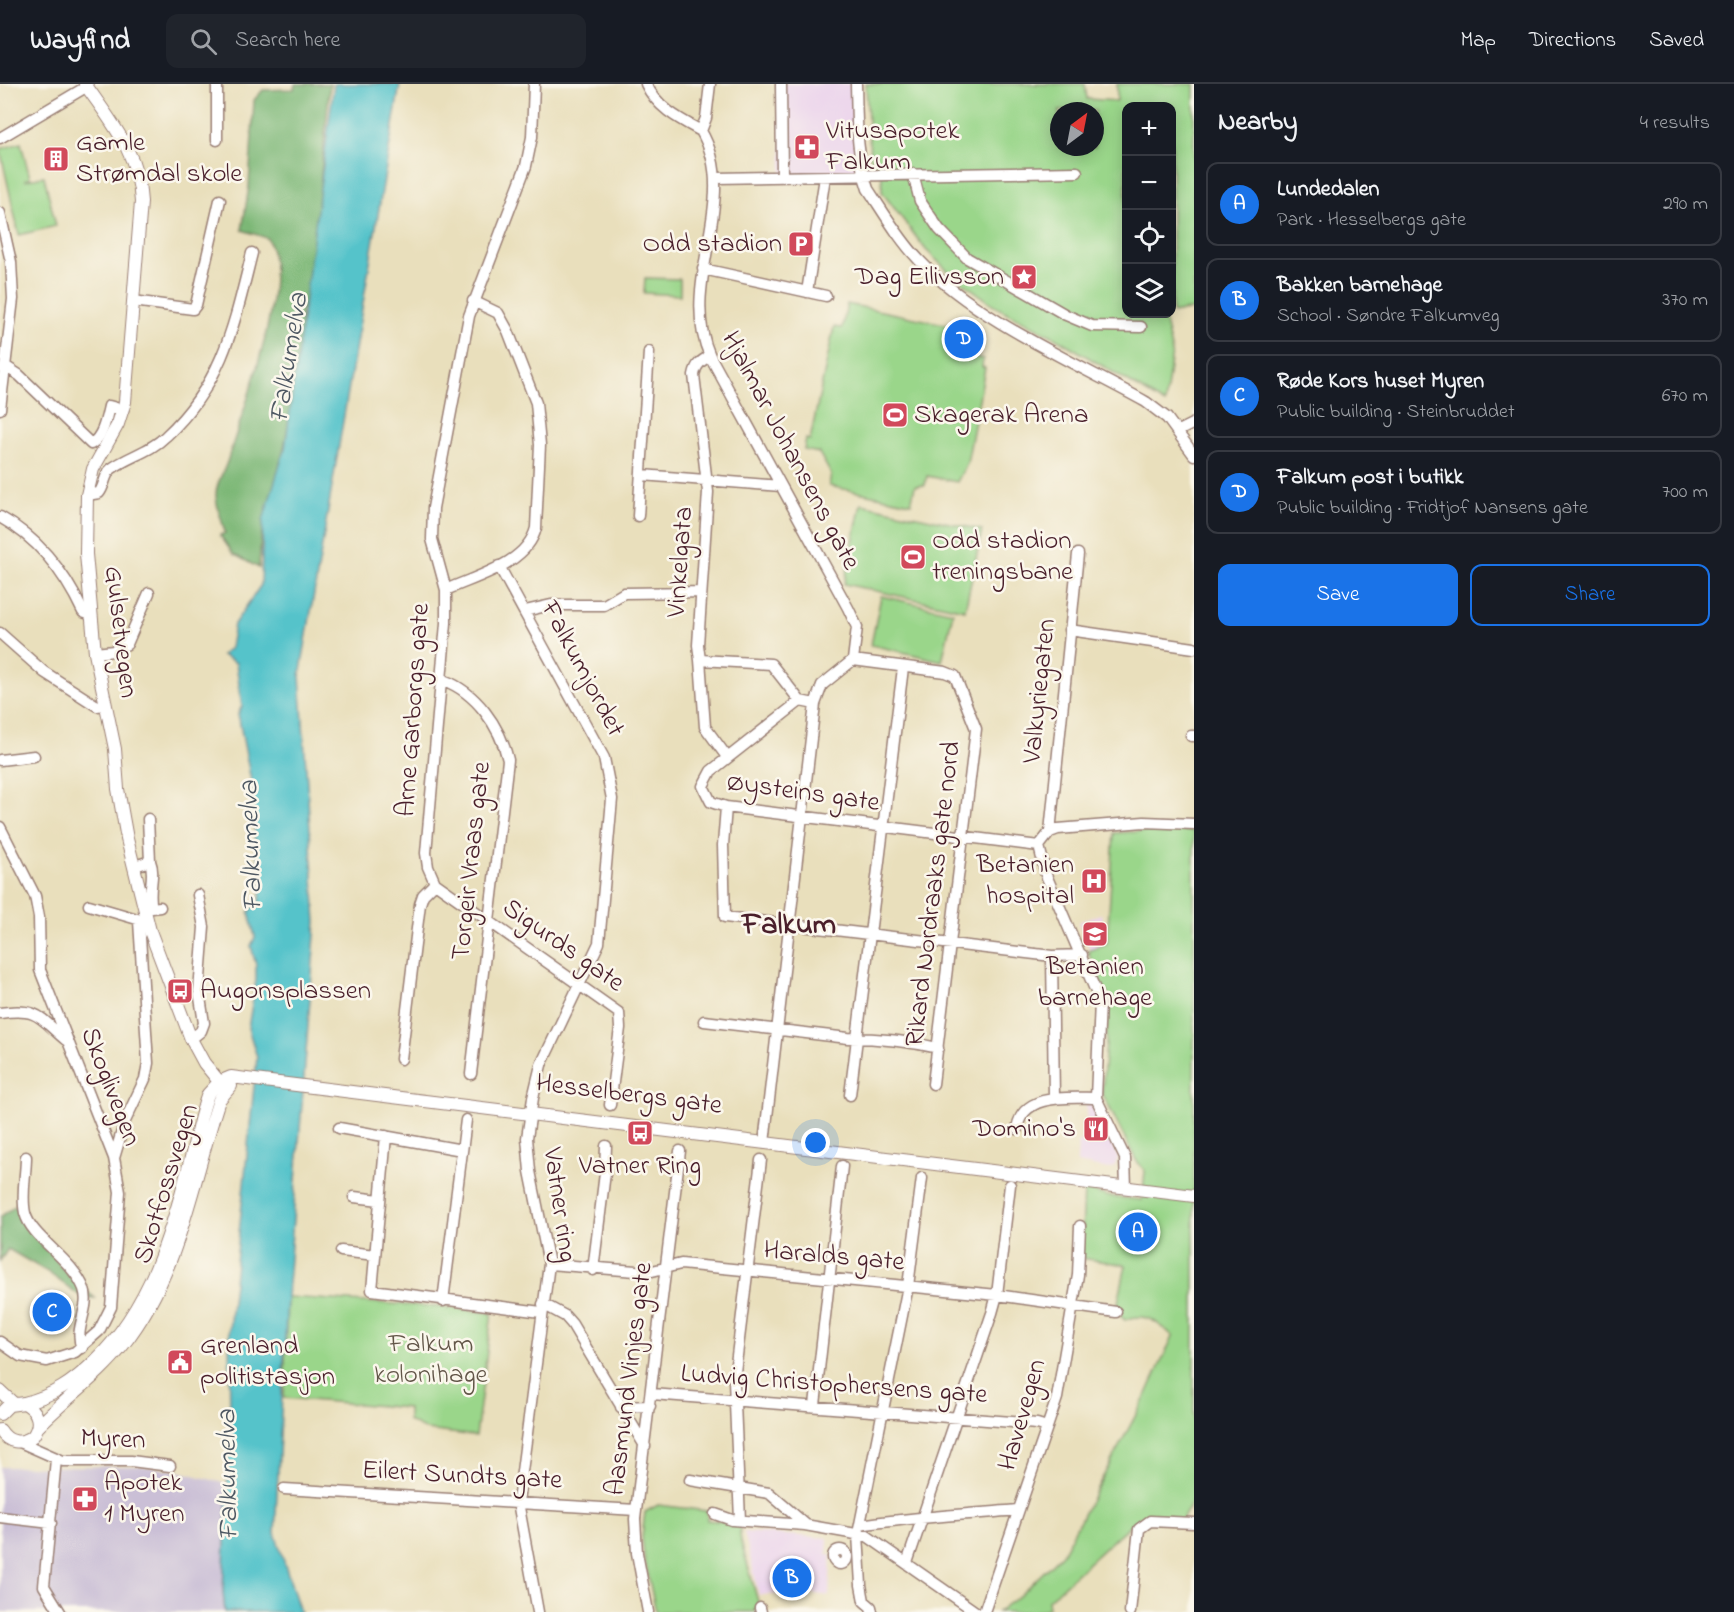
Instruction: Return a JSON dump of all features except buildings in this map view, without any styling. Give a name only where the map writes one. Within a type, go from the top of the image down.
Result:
[{"type":"main road","name":"Gulsetvegen","points":[[86,86],[115,124],[135,166],[141,193],[123,410],[97,461],[87,495],[86,537],[95,653],[115,749],[118,789],[135,866],[143,921],[191,1040],[222,1086]]},
{"type":"main road","name":"Hesselbergs gate","points":[[222,1086],[231,1077],[419,1099],[432,1103],[531,1111],[988,1168],[1064,1170],[1194,1196]]},
{"type":"main road","name":"Skotfossvegen","points":[[18,1403],[56,1392],[90,1365],[118,1335],[139,1303],[158,1265],[170,1231],[206,1099],[222,1086]]},
{"type":"main road","name":"Skotfossvegen","points":[[10,1441],[29,1439],[108,1362],[152,1301],[176,1251],[222,1086]]},
{"type":"main road","name":"Hesselbergs gate","points":[[1141,1185],[1194,1190]]},
{"type":"main road","points":[[0,1390],[36,1413],[37,1430]]},
{"type":"main road","points":[[0,1414],[18,1403]]},
{"type":"main road","points":[[0,1430],[10,1441]]},
{"type":"street","points":[[217,84],[217,140]]},
{"type":"street","name":"Arne Garborgs gate","points":[[435,883],[428,867],[426,853],[443,680],[446,590],[432,539],[433,508],[473,301],[522,183],[531,137],[534,84]]},
{"type":"street","points":[[646,84],[656,100],[669,113],[701,131],[706,118],[710,84]]},
{"type":"street","points":[[781,84],[782,177]]},
{"type":"street","points":[[856,84],[858,141],[863,176],[868,189],[918,259],[949,288],[993,318],[1146,402],[1178,431],[1194,455]]},
{"type":"street","points":[[0,138],[86,86]]},
{"type":"street","name":"Hjalmar Johansens gate","points":[[701,131],[712,154],[717,178],[703,269],[700,330],[710,356],[857,627],[853,660]]},
{"type":"street","points":[[717,178],[1077,172]]},
{"type":"street","points":[[913,174],[920,201],[939,228],[967,258],[1066,315],[1092,326],[1141,327]]},
{"type":"street","points":[[807,292],[825,177]]},
{"type":"street","points":[[133,301],[193,309],[196,305],[220,200]]},
{"type":"street","points":[[0,213],[9,251],[13,285],[0,409]]},
{"type":"street","points":[[87,495],[99,493],[110,470],[148,450],[164,438],[196,401],[225,352],[252,253]]},
{"type":"street","points":[[703,269],[826,296]]},
{"type":"street","points":[[446,590],[518,556],[533,540],[539,457],[538,420],[531,390],[508,331],[498,313],[473,301]]},
{"type":"street","points":[[638,516],[649,352]]},
{"type":"street","name":"Vinkelgata","points":[[710,356],[695,368],[694,375],[707,480],[698,645],[705,727],[728,757]]},
{"type":"street","points":[[5,366],[19,375],[91,444],[105,425],[109,406],[123,410]]},
{"type":"street","points":[[1178,431],[1194,423]]},
{"type":"street","points":[[642,475],[781,486]]},
{"type":"street","points":[[0,517],[42,549],[72,589],[83,612],[91,615]]},
{"type":"street","name":"Valkyriegaten","points":[[1050,832],[1078,554]]},
{"type":"street","name":"Falkumjordet","points":[[499,566],[604,758],[612,799],[602,928],[593,960],[580,987]]},
{"type":"street","points":[[525,610],[551,605],[604,605],[624,593],[701,592]]},
{"type":"street","points":[[95,653],[114,651],[127,644],[149,593]]},
{"type":"street","points":[[1069,630],[1194,648]]},
{"type":"street","points":[[0,633],[51,676],[97,706],[105,705]]},
{"type":"street","points":[[700,660],[771,664],[801,701],[815,704]]},
{"type":"street","points":[[765,1140],[815,704],[822,685],[853,660],[903,668],[850,1095]]},
{"type":"street","name":"Rikard Nordraaks gate nord","points":[[903,668],[945,672],[955,676],[976,729],[933,1084]]},
{"type":"street","name":"Torgeir Vraas gate","points":[[443,680],[466,691],[480,704],[505,749],[508,760],[471,1074]]},
{"type":"street","name":"Øysteins gate","points":[[801,701],[711,771],[704,786],[711,802],[726,807],[1039,846]]},
{"type":"street","points":[[0,760],[34,756]]},
{"type":"street","points":[[726,807],[723,845],[725,916],[1052,956],[1082,955]]},
{"type":"street","points":[[148,819],[150,861],[154,870],[149,884],[150,902],[152,908],[160,907]]},
{"type":"street","points":[[1127,1182],[1125,1158],[1096,1098],[1100,1001],[1046,874],[1039,846],[1050,832],[1144,822],[1194,824]]},
{"type":"street","name":"Skoglivegen","points":[[0,827],[35,896],[39,917],[40,970],[114,1158],[120,1192],[111,1307],[104,1325],[82,1348],[67,1356],[41,1361],[20,1356],[0,1342]]},
{"type":"street","points":[[135,866],[150,861]]},
{"type":"street","points":[[401,1059],[420,904],[423,895],[435,883]]},
{"type":"street","name":"Sigurds gate","points":[[435,883],[580,987],[614,1008],[621,1019],[610,1105]]},
{"type":"street","points":[[191,1040],[201,1031],[204,1023],[199,991],[204,927],[198,895]]},
{"type":"street","points":[[89,904],[143,921],[148,1063],[145,1079],[125,1121],[114,1158]]},
{"type":"street","points":[[1052,956],[1054,1097]]},
{"type":"street","name":"Vatner ring","points":[[538,1612],[518,1502],[549,1264],[530,1171],[527,1138],[542,1065],[580,987]]},
{"type":"street","points":[[0,1013],[25,1012],[39,1016],[69,1041]]},
{"type":"street","points":[[704,1022],[908,1041],[938,1048]]},
{"type":"street","points":[[1017,1129],[1019,1119],[1035,1104],[1054,1097],[1096,1098]]},
{"type":"street","points":[[442,1301],[466,1120]]},
{"type":"street","points":[[339,1128],[462,1150]]},
{"type":"street","points":[[386,1136],[372,1290],[442,1301],[542,1308],[565,1316],[645,1446]]},
{"type":"street","points":[[593,1270],[605,1173],[606,1146]]},
{"type":"street","name":"Aasmund Vinjes gate","points":[[648,1612],[637,1553],[636,1510],[680,1151]]},
{"type":"street","points":[[26,1157],[24,1204],[28,1220],[37,1234],[58,1251],[84,1288],[86,1306],[79,1333],[82,1348]]},
{"type":"street","points":[[740,1520],[741,1488],[734,1400],[761,1160]]},
{"type":"street","points":[[814,1405],[842,1166]]},
{"type":"street","points":[[872,1612],[871,1607],[864,1600],[861,1585],[859,1529],[908,1286],[922,1178]]},
{"type":"street","points":[[907,1563],[997,1295],[1010,1185]]},
{"type":"street","points":[[354,1197],[381,1197]]},
{"type":"street","name":"Havevegen","points":[[984,1612],[1017,1510],[1058,1398],[1078,1275],[1080,1226]]},
{"type":"street","points":[[341,1251],[375,1255]]},
{"type":"street","name":"Haralds gate","points":[[549,1264],[593,1270],[648,1272],[681,1264],[997,1295],[1116,1312]]},
{"type":"street","name":"Ludvig Christophersens gate","points":[[652,1394],[814,1405],[1037,1424],[1047,1427]]},
{"type":"street","name":"Ludvig Christophersens gate","points":[[621,1407],[650,1406]]},
{"type":"street","name":"Myren","points":[[37,1430],[46,1451],[56,1459]]},
{"type":"street","name":"Myren","points":[[10,1441],[56,1459],[131,1461],[170,1466]]},
{"type":"street","points":[[56,1459],[44,1586],[60,1612]]},
{"type":"street","points":[[690,1480],[769,1493],[805,1525]]},
{"type":"street","name":"Eilert Sundts gate","points":[[284,1489],[636,1510]]},
{"type":"street","points":[[715,1514],[740,1520],[859,1529],[923,1516],[1017,1510]]},
{"type":"street","points":[[0,1517],[51,1522]]},
{"type":"street","points":[[1130,1612],[1136,1536],[1143,1523],[1150,1521],[1194,1524]]},
{"type":"street","points":[[859,1529],[976,1612]]},
{"type":"shaded area","points":[[781,84],[857,84],[863,176],[782,177]]},
{"type":"shaded area","name":"Betanien barnehage","points":[[1101,914],[1109,946],[1094,958],[1078,922]]},
{"type":"shaded area","points":[[1086,1102],[1090,1102],[1118,1158],[1114,1167],[1109,1169],[1077,1163],[1078,1143],[1085,1138],[1087,1128]]},
{"type":"shaded area","points":[[142,1466],[178,1471],[227,1484],[223,1592],[225,1612],[0,1612],[0,1467]]},
{"type":"shaded area","points":[[744,1532],[828,1538],[827,1554],[831,1555],[829,1596],[811,1593],[784,1601],[782,1594],[759,1595]]},
{"type":"green space","points":[[295,84],[330,84],[321,175],[316,267],[301,312],[301,358],[284,448],[261,537],[259,568],[233,554],[220,535],[225,533],[216,494],[217,485],[227,463],[254,380],[270,315],[274,285],[273,259],[267,238],[242,230],[249,186],[254,100],[263,90],[294,89]]},
{"type":"green space","points":[[866,84],[1085,84],[1087,99],[1117,101],[1117,84],[1194,84],[1194,309],[1176,312],[1176,102],[1122,102],[1122,318],[1164,318],[1172,352],[1165,404],[1058,339],[998,308],[950,273],[926,250],[882,192],[882,176],[870,157]]},
{"type":"green space","points":[[21,143],[30,178],[25,180],[44,176],[56,226],[19,235],[0,149]]},
{"type":"green space","points":[[645,278],[680,279],[680,295],[644,293]]},
{"type":"green space","name":"Skagerak Arena","points":[[847,304],[969,329],[963,354],[983,359],[982,367],[985,368],[967,463],[957,482],[927,476],[925,485],[915,486],[911,503],[829,486],[831,474],[819,453],[804,450],[806,439],[810,440],[834,327],[842,328]]},
{"type":"green space","name":"Odd stadion treningsbane","points":[[861,504],[982,530],[965,610],[844,584]]},
{"type":"green space","points":[[881,596],[953,612],[942,661],[871,645]]},
{"type":"green space","points":[[1194,831],[1194,1498],[1182,1520],[1132,1523],[1048,1600],[1049,1608],[1033,1612],[997,1612],[1020,1595],[1062,1554],[1147,1394],[1173,1336],[1151,1320],[1139,1317],[1125,1320],[1116,1312],[1126,1265],[1081,1258],[1084,1189],[1107,1196],[1142,1200],[1145,1171],[1136,1160],[1102,1093],[1109,1005],[1088,951],[1107,943],[1114,833]]},
{"type":"green space","points":[[15,1206],[69,1277],[95,1298],[82,1297],[46,1271],[8,1249],[0,1261],[0,1217]]},
{"type":"green space","name":"Falkum kolonihage","points":[[287,1297],[442,1307],[492,1313],[476,1436],[426,1430],[408,1421],[408,1408],[284,1398]]},
{"type":"green space","points":[[658,1505],[707,1511],[707,1520],[739,1523],[741,1542],[760,1608],[755,1609],[755,1612],[656,1612],[642,1537],[645,1512]]},
{"type":"water","name":"Falkumelva","points":[[334,84],[400,84],[300,676],[316,922],[287,1297],[275,1533],[300,1612],[225,1612],[223,1592],[230,1420],[229,1331],[257,1057],[248,1028],[256,980],[256,965],[251,946],[255,937],[249,912],[260,901],[262,871],[255,848],[253,791],[238,714],[242,706],[236,663],[222,655],[230,648],[234,624],[261,585],[263,520],[285,448]]},
{"type":"place","name":"Vitusapotek Falkum","points":[[807,147]]},
{"type":"place","name":"Gamle Strømdal skole","points":[[56,159]]},
{"type":"place","name":"Odd stadion","points":[[801,244]]},
{"type":"place","name":"Dag Eilivsson","points":[[1024,277]]},
{"type":"place","name":"Falkum post i butikk","points":[[964,339]]},
{"type":"place","name":"Skagerak Arena","points":[[895,415]]},
{"type":"place","name":"Odd stadion treningsbane","points":[[913,557]]},
{"type":"place","name":"Betanien hospital","points":[[1094,881]]},
{"type":"place","name":"Betanien barnehage","points":[[1095,934]]},
{"type":"place","name":"Augonsplassen","points":[[180,991]]},
{"type":"place","name":"Domino's","points":[[1096,1129]]},
{"type":"place","name":"Vatner Ring","points":[[640,1133]]},
{"type":"place","name":"Lundedalen","points":[[1138,1232]]},
{"type":"place","name":"Røde Kors huset Myren","points":[[52,1312]]},
{"type":"place","name":"Grenland politistasjon","points":[[180,1362]]},
{"type":"place","name":"Apotek 1 Myren","points":[[85,1499]]},
{"type":"place","name":"Bakken barnehage","points":[[792,1578]]},
{"type":"district","name":"Falkum","points":[[789,926]]}]
